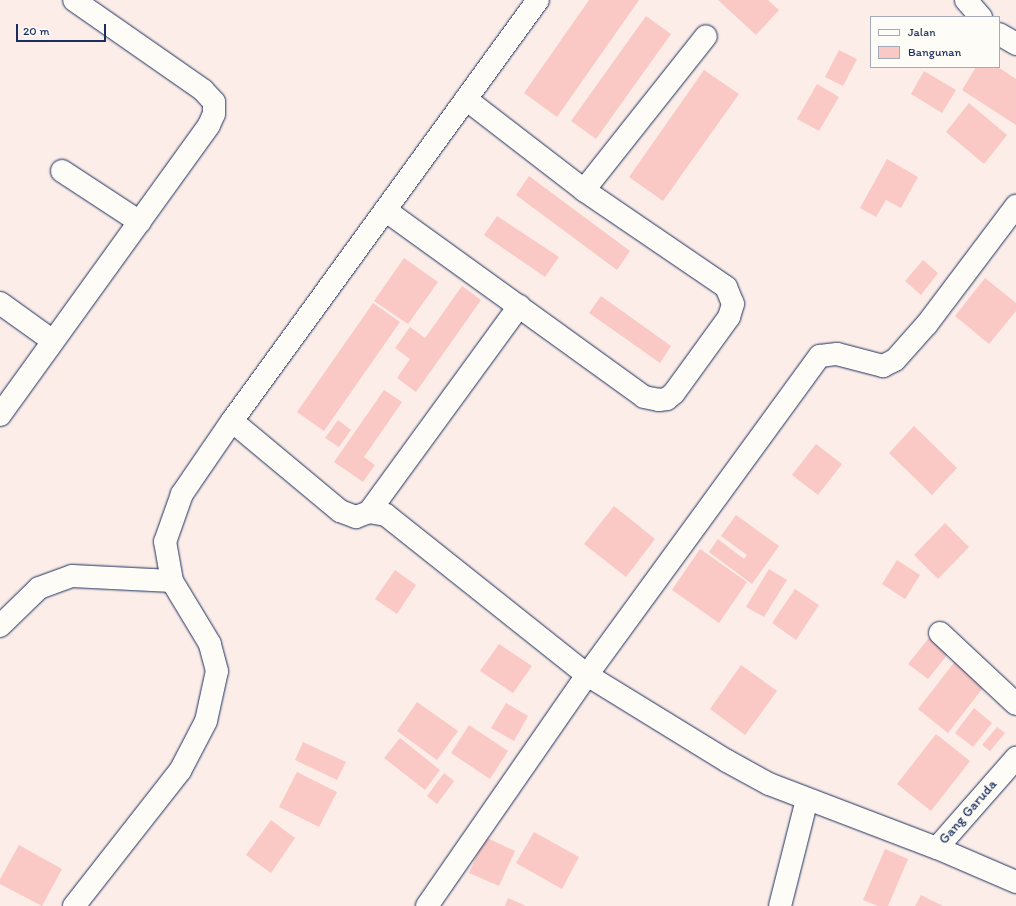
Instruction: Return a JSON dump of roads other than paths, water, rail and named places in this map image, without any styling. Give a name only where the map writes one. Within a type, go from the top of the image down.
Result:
[{"type":"street","points":[[0,415],[209,125],[214,114],[214,102],[203,90],[74,0]]},
{"type":"street","points":[[74,906],[180,771],[206,721],[217,671],[210,644],[172,582],[165,542],[172,518],[182,494],[232,421],[538,0]]},
{"type":"street","points":[[966,0],[980,16]]},
{"type":"street","points":[[1000,35],[1016,44]]},
{"type":"street","points":[[584,190],[706,36]]},
{"type":"street","points":[[385,210],[644,397],[659,400],[667,399],[674,393],[729,317],[733,304],[726,287],[584,190],[466,99]]},
{"type":"street","points":[[62,171],[140,222]]},
{"type":"street","points":[[427,906],[587,675],[820,356],[837,354],[883,366],[895,360],[927,324],[1016,206]]},
{"type":"street","points":[[0,303],[53,342]]},
{"type":"street","points":[[369,512],[519,306]]},
{"type":"street","points":[[232,421],[340,511],[356,517],[369,512],[386,515],[587,675],[727,761],[769,784],[937,848],[1016,882]]},
{"type":"street","points":[[0,626],[39,588],[72,576],[172,582]]},
{"type":"street","points":[[940,633],[1016,704]]},
{"type":"street","name":"Gang Garuda","points":[[937,848],[1016,758]]},
{"type":"street","points":[[780,906],[807,799]]}]
